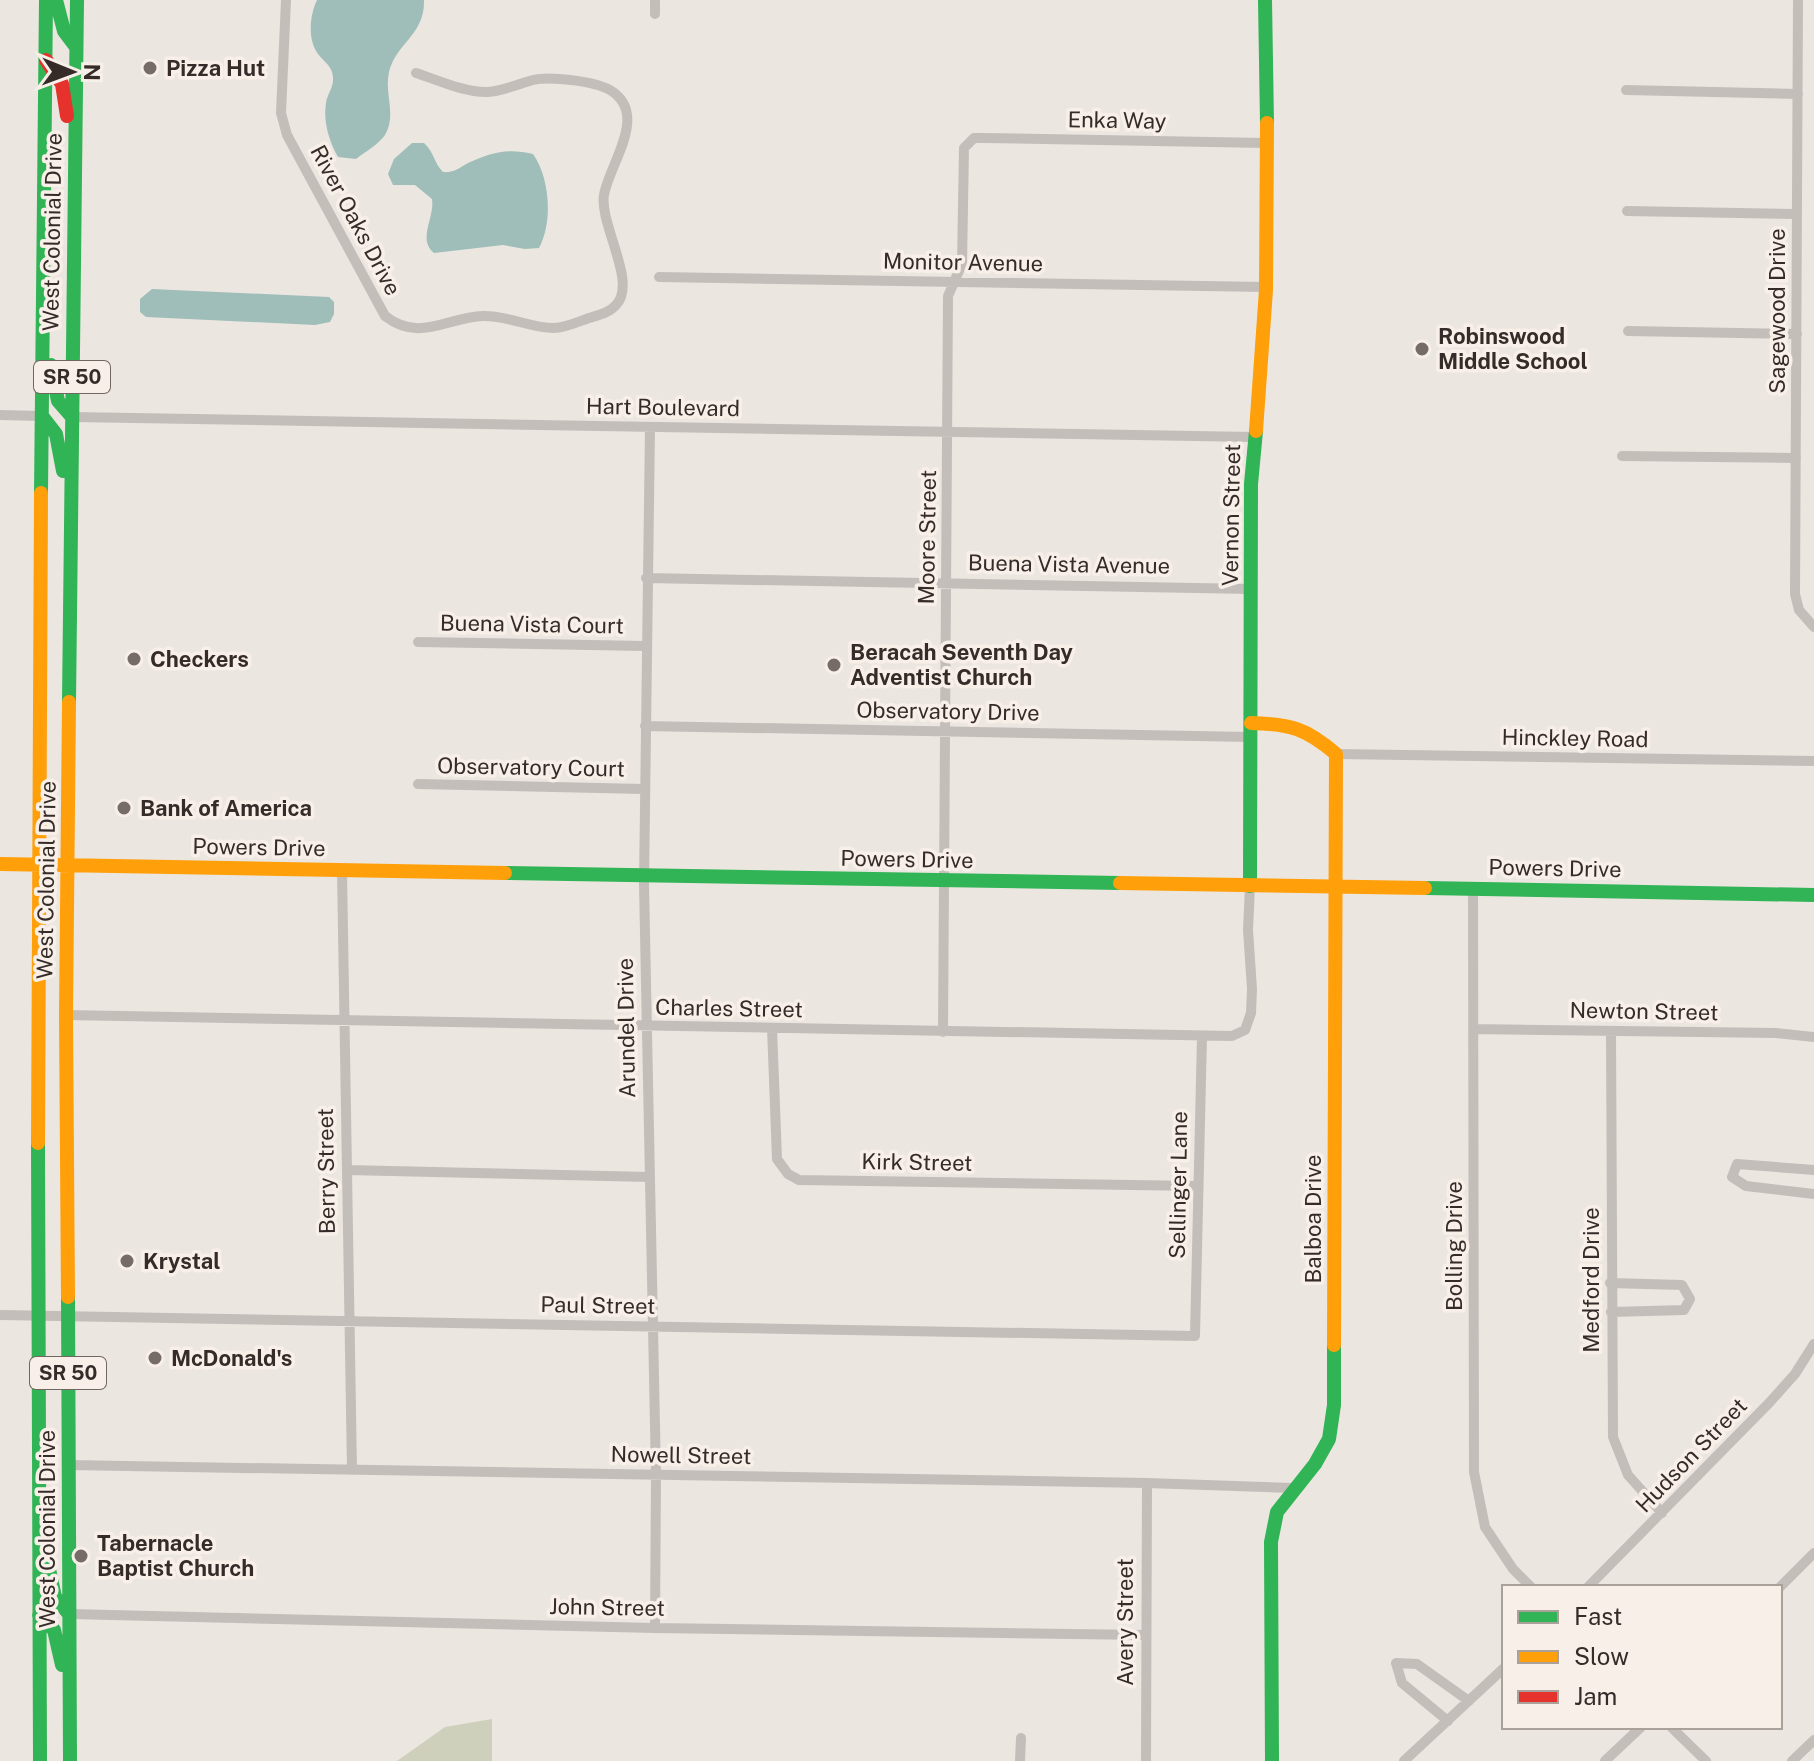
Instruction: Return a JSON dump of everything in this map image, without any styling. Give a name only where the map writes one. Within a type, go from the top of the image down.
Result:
[{"type":"main road","name":"West Colonial Drive","points":[[40,1761],[38,865],[46,0]]},
{"type":"main road","points":[[56,0],[61,28],[76,47]]},
{"type":"main road","name":"West Colonial Drive","points":[[70,1761],[66,1015],[77,0]]},
{"type":"main road","name":"Vernon Street","points":[[1250,886],[1254,437],[1262,370],[1266,287],[1265,0]]},
{"type":"main road","points":[[46,60],[62,84],[75,158]]},
{"type":"main road","points":[[43,311],[58,401],[72,417]]},
{"type":"main road","points":[[42,416],[56,434],[71,522]]},
{"type":"main road","points":[[1251,730],[1298,725],[1336,754]]},
{"type":"main road","name":"Balboa Drive","points":[[1272,1761],[1271,1542],[1277,1512],[1315,1464],[1329,1439],[1334,1405],[1336,754]]},
{"type":"main road","name":"Powers Drive","points":[[0,864],[1814,895]]},
{"type":"main road","points":[[39,1522],[55,1598],[59,1607],[69,1614]]},
{"type":"main road","points":[[39,1615],[54,1630],[70,1699]]},
{"type":"street","name":"River Oaks Drive","points":[[286,0],[281,113],[287,135],[385,316],[398,327],[442,326],[479,316],[496,316],[556,328],[604,314],[616,305],[623,295],[623,282],[604,211],[603,196],[627,132],[622,102],[610,90],[554,78],[537,79],[491,92],[476,92],[416,73]]},
{"type":"street","points":[[655,0],[655,14]]},
{"type":"street","name":"Sagewood Drive","points":[[1798,0],[1795,594],[1799,610],[1810,623]]},
{"type":"street","points":[[1626,90],[1798,94]]},
{"type":"street","name":"Enka Way","points":[[968,142],[983,138],[1266,143]]},
{"type":"street","name":"Moore Street","points":[[943,1032],[948,296],[962,264],[963,156],[968,142]]},
{"type":"street","points":[[1627,211],[1797,214]]},
{"type":"street","name":"Monitor Avenue","points":[[659,277],[1266,287]]},
{"type":"street","points":[[1628,331],[1797,334]]},
{"type":"street","points":[[0,415],[42,416]]},
{"type":"street","name":"Hart Boulevard","points":[[72,417],[1254,437]]},
{"type":"street","name":"Arundel Drive","points":[[650,427],[644,877],[656,1475],[655,1628]]},
{"type":"street","points":[[1622,456],[1796,458]]},
{"type":"street","name":"Buena Vista Avenue","points":[[646,578],[1251,589]]},
{"type":"street","name":"Buena Vista Court","points":[[418,642],[645,646]]},
{"type":"street","name":"Observatory Drive","points":[[645,726],[945,731],[1251,730]]},
{"type":"street","name":"Hinckley Road","points":[[1336,754],[1814,761]]},
{"type":"street","name":"Observatory Court","points":[[418,784],[644,789]]},
{"type":"street","name":"Berry Street","points":[[342,871],[352,1470]]},
{"type":"street","name":"Vernon Street","points":[[1245,1030],[1251,1013],[1252,989],[1248,930],[1250,886]]},
{"type":"street","name":"Bolling Drive","points":[[1473,889],[1474,1472],[1485,1527],[1513,1569],[1529,1585]]},
{"type":"street","name":"Charles Street","points":[[66,1015],[1202,1036],[1232,1036],[1245,1030]]},
{"type":"street","name":"Kirk Street","points":[[772,1028],[777,1159],[788,1174],[799,1180],[1197,1186]]},
{"type":"street","name":"Newton Street","points":[[1473,1029],[1776,1033],[1814,1037]]},
{"type":"street","name":"Medford Drive","points":[[1611,1031],[1613,1437],[1628,1475],[1662,1513]]},
{"type":"street","name":"Sellinger Lane","points":[[1195,1336],[1202,1036]]},
{"type":"street","points":[[1814,1170],[1737,1164],[1732,1177],[1746,1186],[1814,1194]]},
{"type":"street","points":[[347,1170],[649,1177]]},
{"type":"street","points":[[1610,1283],[1682,1285],[1690,1299],[1684,1310],[1611,1312]]},
{"type":"street","name":"Paul Street","points":[[0,1315],[1195,1336]]},
{"type":"street","name":"Hudson Street","points":[[1590,1585],[1770,1402],[1795,1374],[1814,1344]]},
{"type":"street","name":"Nowell Street","points":[[68,1465],[1293,1488]]},
{"type":"street","name":"Avery Street","points":[[1146,1761],[1147,1483]]},
{"type":"street","points":[[1782,1585],[1814,1553]]},
{"type":"street","name":"John Street","points":[[69,1614],[655,1628],[1145,1635]]},
{"type":"street","points":[[1448,1721],[1402,1683],[1396,1663],[1417,1664],[1469,1701]]},
{"type":"street","points":[[1404,1761],[1502,1670]]},
{"type":"street","points":[[1605,1761],[1639,1729]]},
{"type":"street","points":[[1673,1729],[1706,1761]]},
{"type":"street","points":[[1020,1761],[1021,1738]]},
{"type":"street","points":[[1792,1761],[1814,1740]]},
{"type":"green space","points":[[492,1719],[492,1761],[397,1761],[445,1727]]},
{"type":"water","points":[[317,0],[424,0],[420,22],[389,72],[390,120],[385,135],[356,159],[338,157],[328,131],[325,110],[333,75],[312,41],[311,20]]},
{"type":"water","points":[[412,143],[424,143],[443,172],[500,152],[533,154],[543,175],[548,200],[546,226],[539,248],[503,245],[434,253],[427,241],[432,199],[415,185],[393,185],[388,174],[394,159]]},
{"type":"water","points":[[152,289],[329,297],[334,302],[334,314],[330,322],[315,325],[146,317],[140,312],[140,299]]},
{"type":"traffic: fast","points":[[41,493],[46,0]]},
{"type":"traffic: fast","points":[[56,0],[64,31],[76,47]]},
{"type":"traffic: fast","points":[[69,702],[77,0]]},
{"type":"traffic: fast","points":[[1265,0],[1267,123]]},
{"type":"traffic: fast","points":[[51,365],[58,401],[72,417]]},
{"type":"traffic: fast","points":[[42,416],[56,434],[63,471]]},
{"type":"traffic: fast","points":[[1250,886],[1251,484],[1256,431]]},
{"type":"traffic: fast","points":[[505,873],[1120,883]]},
{"type":"traffic: fast","points":[[1425,888],[1814,895]]},
{"type":"traffic: fast","points":[[38,1143],[40,1761]]},
{"type":"traffic: fast","points":[[68,1297],[70,1761]]},
{"type":"traffic: fast","points":[[1272,1761],[1271,1542],[1277,1512],[1315,1464],[1329,1439],[1334,1405],[1334,1345]]},
{"type":"traffic: fast","points":[[47,1560],[55,1597],[69,1614]]},
{"type":"traffic: fast","points":[[39,1615],[54,1630],[62,1665]]},
{"type":"traffic: slow","points":[[1256,431],[1266,290],[1267,123]]},
{"type":"traffic: slow","points":[[38,1143],[41,493]]},
{"type":"traffic: slow","points":[[68,1297],[66,1015],[69,702]]},
{"type":"traffic: slow","points":[[1251,723],[1297,729],[1316,738],[1336,754],[1334,1345]]},
{"type":"traffic: slow","points":[[0,864],[505,873]]},
{"type":"traffic: slow","points":[[1120,883],[1425,888]]},
{"type":"traffic: jam","points":[[46,60],[62,84],[67,116]]},
{"type":"place","name":"Pizza Hut","points":[[150,68]]},
{"type":"place","name":"Robinswood Middle School","points":[[1422,349]]},
{"type":"place","name":"Checkers","points":[[134,659]]},
{"type":"place","name":"Beracah Seventh Day Adventist Church","points":[[834,665]]},
{"type":"place","name":"Bank of America","points":[[124,808]]},
{"type":"place","name":"Krystal","points":[[127,1261]]},
{"type":"place","name":"McDonald's","points":[[155,1358]]},
{"type":"place","name":"Tabernacle Baptist Church","points":[[81,1556]]}]
